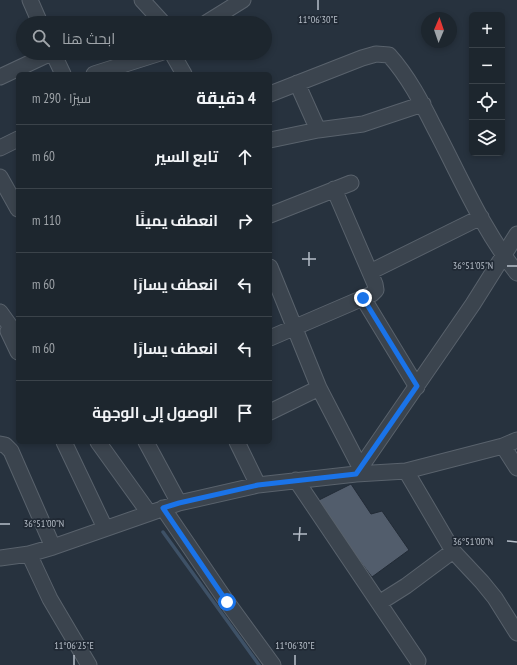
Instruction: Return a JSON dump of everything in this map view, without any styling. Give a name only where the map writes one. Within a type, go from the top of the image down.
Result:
[{"type":"street","points":[[30,0],[37,16]]},
{"type":"street","points":[[142,0],[157,16]]},
{"type":"street","points":[[218,16],[244,0]]},
{"type":"street","points":[[272,93],[362,58],[376,54],[389,55],[397,64],[423,104],[481,217],[503,255],[517,272]]},
{"type":"street","points":[[0,77],[37,60]]},
{"type":"street","points":[[56,60],[62,72]]},
{"type":"street","points":[[100,72],[138,60]]},
{"type":"street","points":[[176,60],[183,72]]},
{"type":"street","points":[[297,83],[318,130]]},
{"type":"street","points":[[272,140],[318,130],[363,124],[423,104]]},
{"type":"street","points":[[0,148],[16,140]]},
{"type":"street","points":[[0,177],[16,205]]},
{"type":"street","points":[[272,214],[351,183]]},
{"type":"street","points":[[272,337],[372,294],[376,290],[375,284],[334,189]]},
{"type":"street","points":[[370,272],[481,217]]},
{"type":"street","points":[[358,471],[473,304],[517,234]]},
{"type":"street","points":[[272,272],[319,388],[358,471]]},
{"type":"street","points":[[363,298],[417,386]]},
{"type":"street","points":[[0,312],[16,348]]},
{"type":"street","points":[[272,411],[319,388]]},
{"type":"street","points":[[0,558],[29,554],[53,547],[179,503],[258,485],[358,471],[406,471],[503,446],[517,440]]},
{"type":"street","points":[[0,444],[5,445],[11,451],[53,547]]},
{"type":"street","points":[[65,444],[105,528]]},
{"type":"street","points":[[99,444],[149,514]]},
{"type":"street","points":[[147,444],[179,503]]},
{"type":"street","points":[[238,444],[258,485]]},
{"type":"street","points":[[503,446],[517,468]]},
{"type":"street","points":[[406,471],[453,551],[495,598],[517,633]]},
{"type":"street","points":[[296,480],[418,661]]},
{"type":"street","points":[[163,508],[227,602],[273,665]]},
{"type":"street","points":[[379,603],[453,551]]},
{"type":"street","points":[[29,554],[50,599],[89,665]]},
{"type":"building","points":[[351,484],[371,514],[382,511],[409,550],[372,577],[315,502]]},
{"type":"waterway","points":[[163,532],[259,665]]},
{"type":"route","points":[[227,602],[163,508],[258,485],[356,474],[417,386],[363,298]]}]
